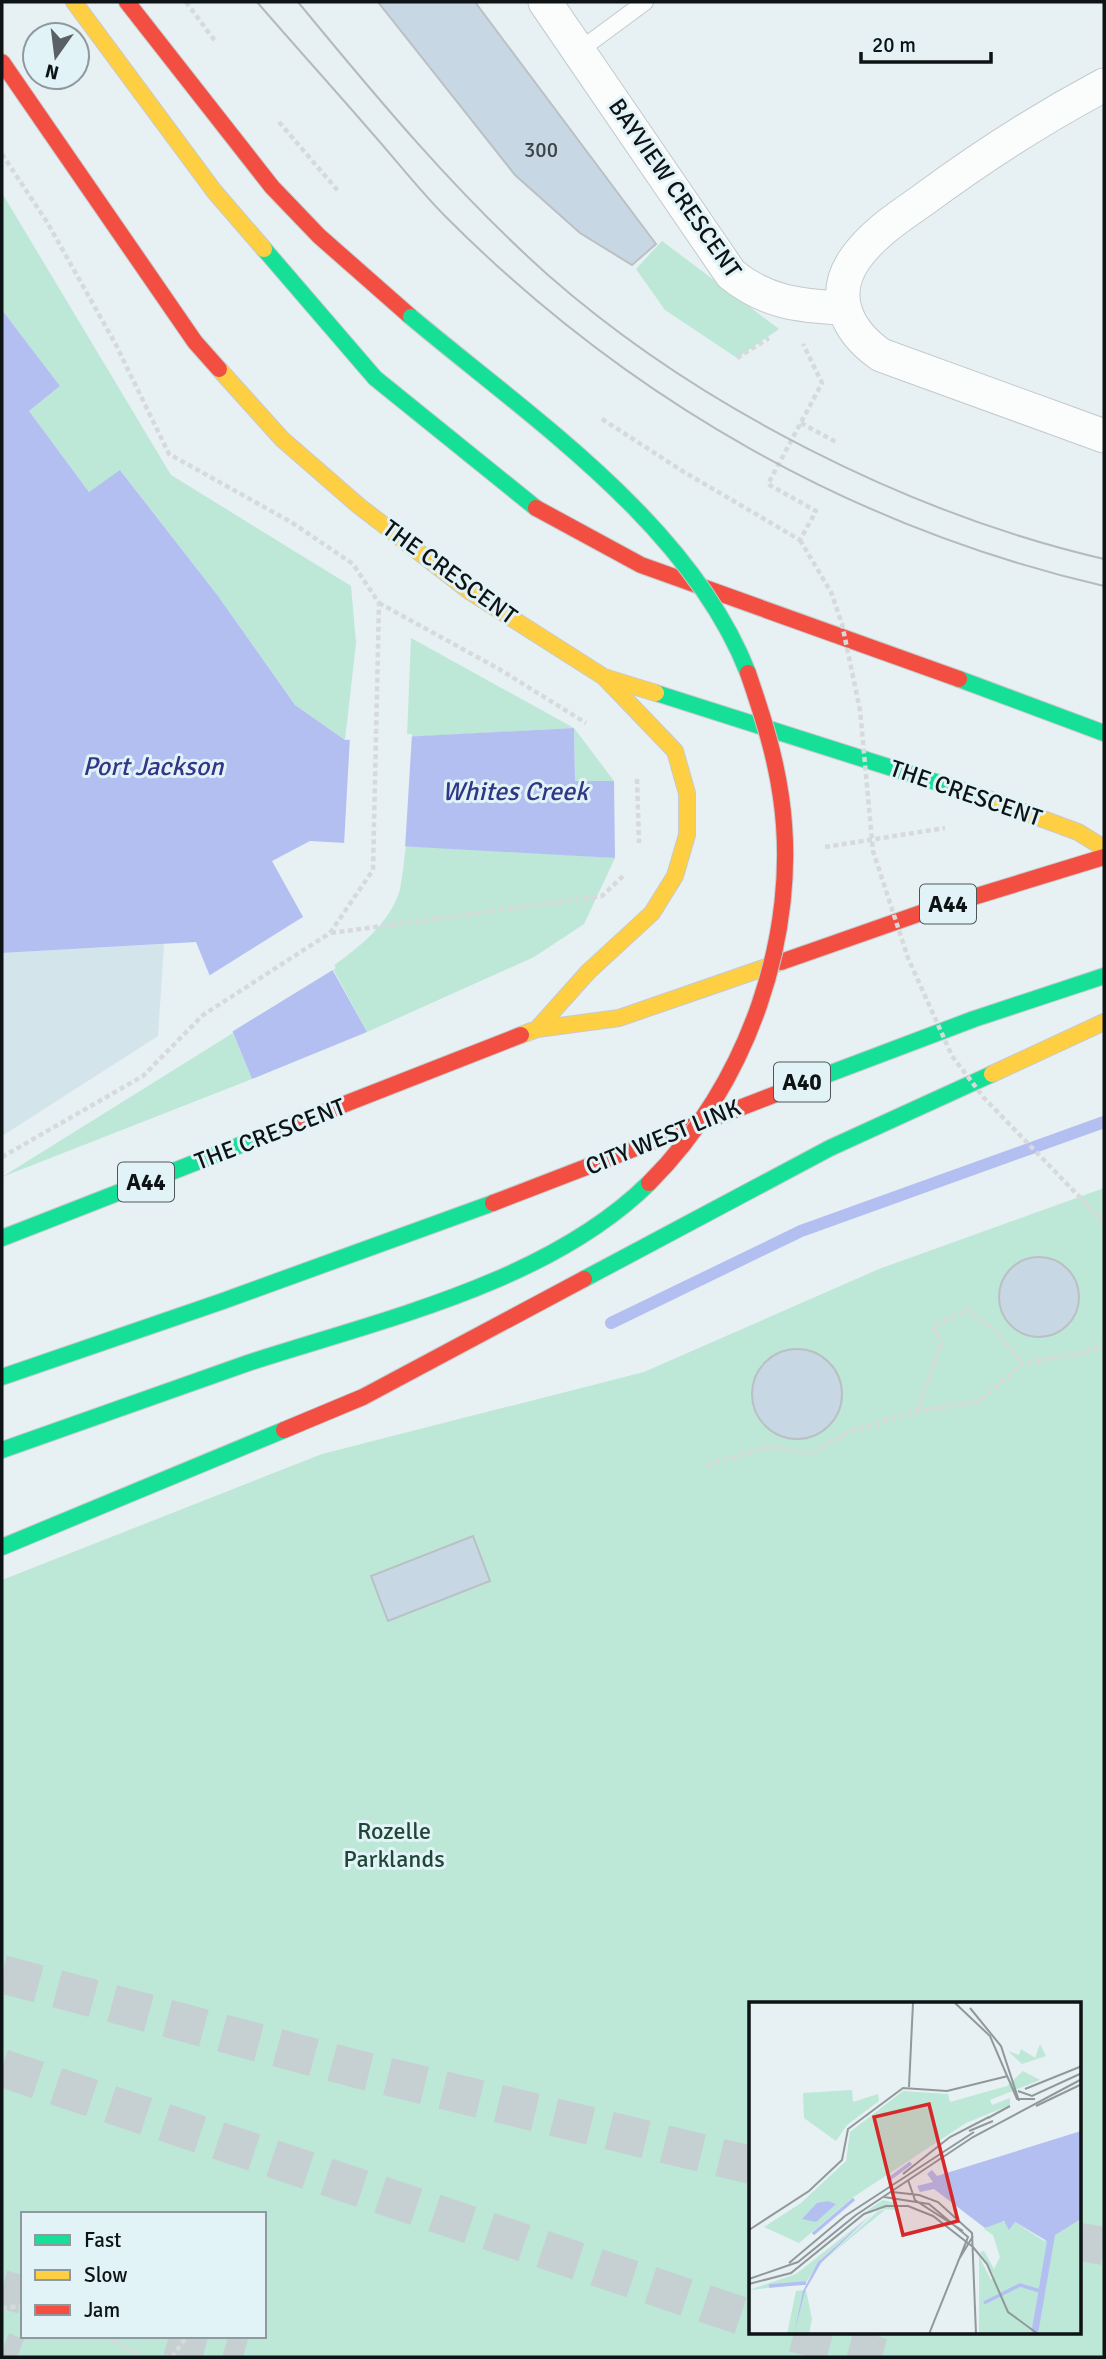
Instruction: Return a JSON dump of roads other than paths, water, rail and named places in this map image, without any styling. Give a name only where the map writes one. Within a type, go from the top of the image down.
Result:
[{"type":"main road","points":[[74,2],[214,191],[375,378],[527,503],[641,565],[1053,712],[1104,733]]},
{"type":"main road","points":[[2,1450],[493,1280],[565,1244],[604,1220],[663,1169],[687,1142],[719,1096],[754,1026],[771,977],[782,926],[785,830],[779,777],[751,679],[711,601],[673,547],[572,452],[319,236],[272,187],[127,2]]},
{"type":"main road","name":"THE CRESCENT","points":[[2,62],[195,342],[282,439],[359,506],[469,591],[604,677],[948,784],[1078,832],[1104,848]]},
{"type":"main road","points":[[537,1029],[589,972],[652,913],[675,876],[687,835],[687,793],[675,751],[604,677]]},
{"type":"main road","name":"A44","points":[[537,1029],[619,1018],[920,913],[1104,857]]},
{"type":"main road","name":"CITY WEST LINK","points":[[2,1377],[498,1199],[870,1055],[1015,1003],[1104,976]]},
{"type":"main road","points":[[2,1548],[363,1397],[830,1148],[1104,1022]]},
{"type":"main road","name":"THE CRESCENT","points":[[2,1238],[537,1029]]},
{"type":"street","name":"BAYVIEW CRESCENT","points":[[545,2],[731,274],[800,321],[842,308]]},
{"type":"street","points":[[1104,85],[990,150],[886,227],[853,261],[844,284],[842,308],[857,335],[881,355],[1104,436]]},
{"type":"lane","points":[[580,50],[645,2]]},
{"type":"water","name":"Port Jackson","points":[[2,310],[60,386],[29,411],[89,492],[120,470],[218,596],[295,705],[345,740],[574,728],[575,781],[614,781],[615,858],[310,841],[272,861],[367,1032],[252,1079],[196,942],[2,953]]},
{"type":"waterway","points":[[611,1323],[801,1231],[1104,1122]]},
{"type":"tunnel","points":[[2,1974],[353,2068],[749,2165]]},
{"type":"tunnel","points":[[2,2068],[749,2318]]},
{"type":"tunnel","points":[[1082,2242],[1104,2246]]},
{"type":"tunnel","points":[[2,2289],[21,2294]]},
{"type":"tunnel","points":[[798,2334],[882,2357]]},
{"type":"tunnel","points":[[176,2338],[243,2357]]},
{"type":"tunnel","points":[[2,2351],[17,2357]]},
{"type":"tram line","points":[[257,2],[445,216],[515,282],[589,343],[667,398],[749,448],[833,492],[921,529],[1011,561],[1104,586]]},
{"type":"tram line","points":[[298,2],[418,143],[481,211],[548,275],[607,323],[671,369],[810,450],[882,484],[956,514],[1031,539],[1104,559]]},
{"type":"water label","name":"Whites Creek","points":[[515,792]]},
{"type":"park label","name":"Rozelle Parklands","points":[[394,1845]]}]
